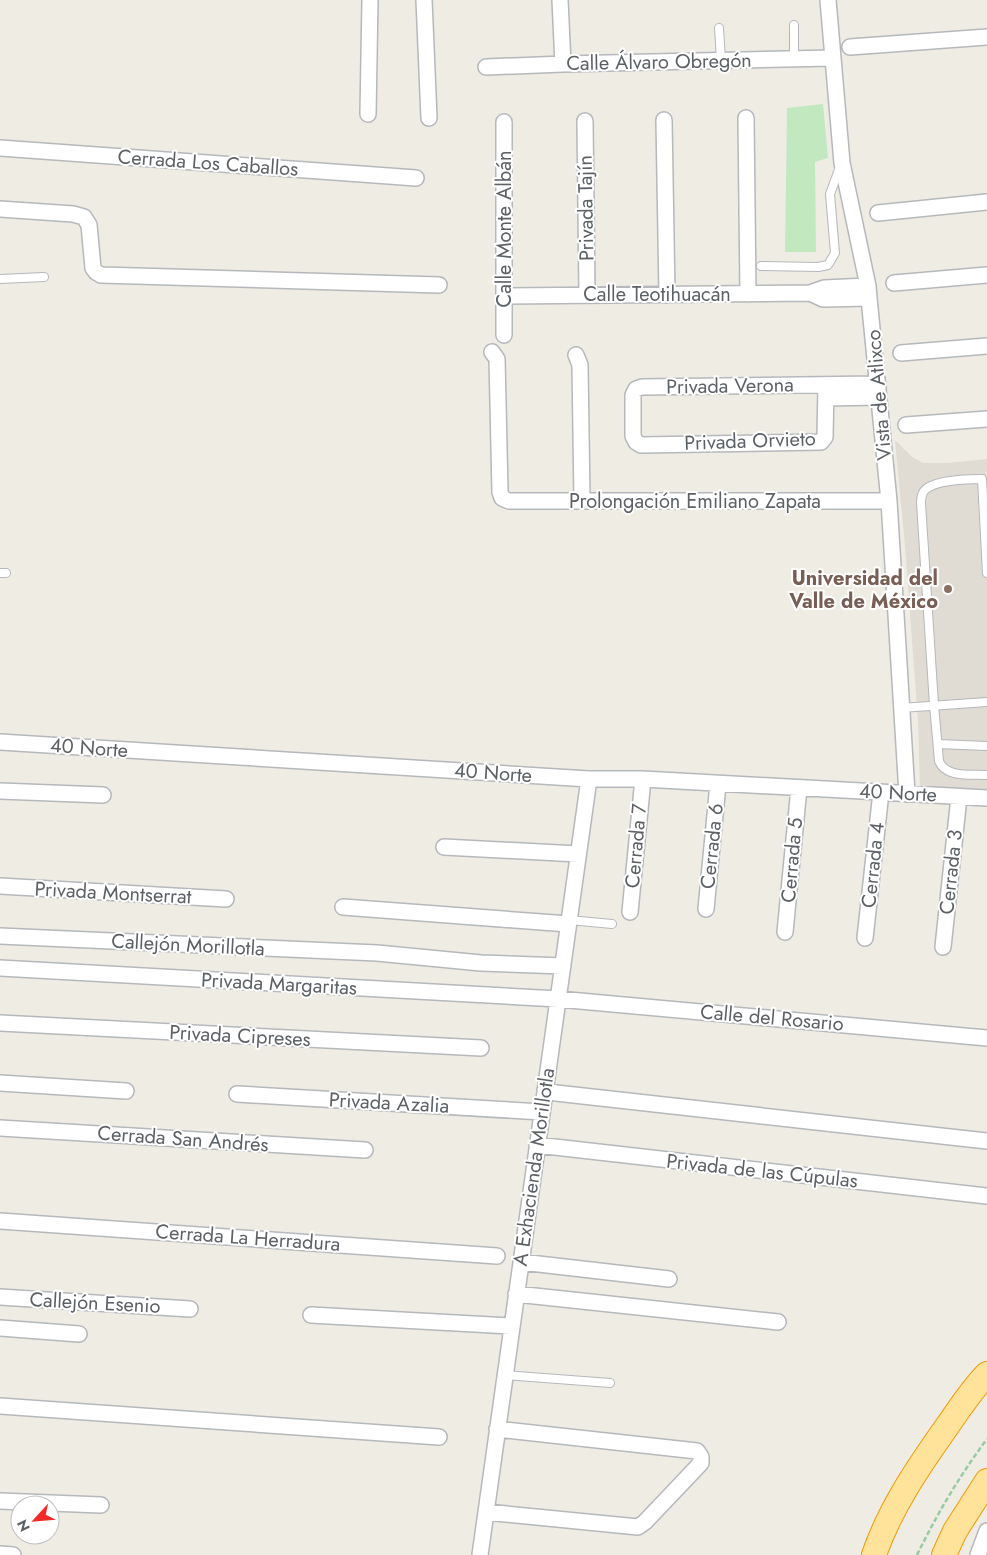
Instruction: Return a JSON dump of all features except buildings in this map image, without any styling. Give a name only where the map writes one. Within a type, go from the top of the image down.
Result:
[{"type":"highway","points":[[874,1555],[895,1509],[919,1465],[987,1374]]},
{"type":"highway","points":[[944,1555],[955,1531],[987,1481]]},
{"type":"street","points":[[368,114],[370,0]]},
{"type":"street","points":[[424,0],[430,118]]},
{"type":"street","points":[[560,0],[562,64]]},
{"type":"street","name":"Vista de Atlixco","points":[[828,0],[842,163],[869,292],[889,501],[907,794]]},
{"type":"street","points":[[850,47],[987,37]]},
{"type":"street","name":"Calle Álvaro Obregón","points":[[486,67],[832,58]]},
{"type":"street","points":[[746,118],[748,294]]},
{"type":"street","points":[[664,120],[667,294]]},
{"type":"street","name":"Privada Tajín","points":[[585,121],[587,294]]},
{"type":"street","name":"Calle Monte Albán","points":[[504,122],[504,335]]},
{"type":"street","name":"Cerrada Los Caballos","points":[[0,148],[416,178]]},
{"type":"street","points":[[878,213],[987,202]]},
{"type":"street","points":[[0,209],[74,214],[84,217],[89,225],[93,268],[101,275],[439,285]]},
{"type":"street","points":[[894,283],[987,275]]},
{"type":"street","name":"Calle Teotihuacán","points":[[504,296],[810,293],[824,288],[869,292]]},
{"type":"street","points":[[901,353],[987,346]]},
{"type":"street","name":"Prolongación Emiliano Zapata","points":[[492,352],[496,359],[500,492],[502,498],[509,500],[582,501],[889,501]]},
{"type":"street","points":[[576,355],[580,365],[582,501]]},
{"type":"street","name":"Privada Verona","points":[[636,442],[633,436],[634,395],[636,389],[642,387],[826,391],[878,390]]},
{"type":"street","name":"Privada Orvieto","points":[[636,442],[641,445],[820,442],[826,437],[826,391]]},
{"type":"street","points":[[906,426],[987,419]]},
{"type":"street","name":"40 Norte","points":[[0,742],[589,779],[643,779],[987,798]]},
{"type":"street","name":"A Exhacienda Morillotla","points":[[480,1555],[589,779]]},
{"type":"street","name":"Cerrada 7","points":[[630,912],[643,779]]},
{"type":"street","name":"Cerrada 6","points":[[706,909],[718,784]]},
{"type":"street","name":"Cerrada 5","points":[[785,932],[799,788]]},
{"type":"street","points":[[0,791],[103,795]]},
{"type":"street","name":"Cerrada 4","points":[[865,938],[881,792]]},
{"type":"street","name":"Cerrada 3","points":[[943,947],[959,797]]},
{"type":"street","points":[[444,847],[578,854]]},
{"type":"street","name":"Privada Montserrat","points":[[0,886],[226,899]]},
{"type":"street","points":[[343,907],[569,922]]},
{"type":"street","name":"Callejón Morillotla","points":[[0,936],[377,953],[482,964],[563,966]]},
{"type":"street","name":"Privada Margaritas","points":[[0,968],[558,999]]},
{"type":"street","name":"Calle del Rosario","points":[[558,999],[987,1038]]},
{"type":"street","name":"Privada Cipreses","points":[[0,1023],[481,1048]]},
{"type":"street","points":[[0,1083],[126,1091]]},
{"type":"street","points":[[545,1090],[556,1093],[987,1141]]},
{"type":"street","name":"Privada Azalia","points":[[236,1094],[542,1112]]},
{"type":"street","name":"Cerrada San Andrés","points":[[0,1128],[365,1150]]},
{"type":"street","name":"Privada de las Cúpulas","points":[[537,1145],[987,1196]]},
{"type":"street","name":"Cerrada La Herradura","points":[[0,1221],[497,1256]]},
{"type":"street","points":[[521,1262],[669,1279]]},
{"type":"street","points":[[516,1294],[778,1322]]},
{"type":"street","name":"Callejón Esenio","points":[[0,1297],[190,1309]]},
{"type":"street","points":[[310,1315],[512,1326]]},
{"type":"street","points":[[0,1328],[79,1334]]},
{"type":"street","points":[[0,1406],[440,1437]]},
{"type":"street","points":[[486,1512],[638,1527],[701,1463],[701,1457],[697,1451],[498,1429]]},
{"type":"street","points":[[0,1501],[101,1505]]},
{"type":"street","points":[[978,1555],[987,1531]]},
{"type":"street","points":[[0,1554],[13,1555]]},
{"type":"lane","points":[[794,25],[794,59]]},
{"type":"lane","points":[[719,28],[721,60]]},
{"type":"lane","points":[[761,266],[818,267],[828,265],[835,253],[830,194],[842,163]]},
{"type":"lane","points":[[0,279],[44,278]]},
{"type":"lane","points":[[987,573],[982,479],[953,480],[930,487],[923,492],[921,503],[934,705],[941,767],[949,772],[987,776]]},
{"type":"lane","points":[[901,708],[987,702]]},
{"type":"lane","points":[[938,744],[987,746]]},
{"type":"lane","points":[[569,922],[612,924]]},
{"type":"lane","points":[[505,1375],[610,1383]]},
{"type":"path","points":[[918,1555],[948,1497],[987,1439]]},
{"type":"shaded area","name":"Universidad del Valle de México","points":[[895,440],[912,457],[923,463],[948,463],[987,459],[987,791],[920,786],[918,721]]},
{"type":"green space","points":[[823,104],[828,158],[815,162],[816,252],[785,252],[787,108]]},
{"type":"place","name":"Universidad del Valle de México","points":[[948,589]]}]
